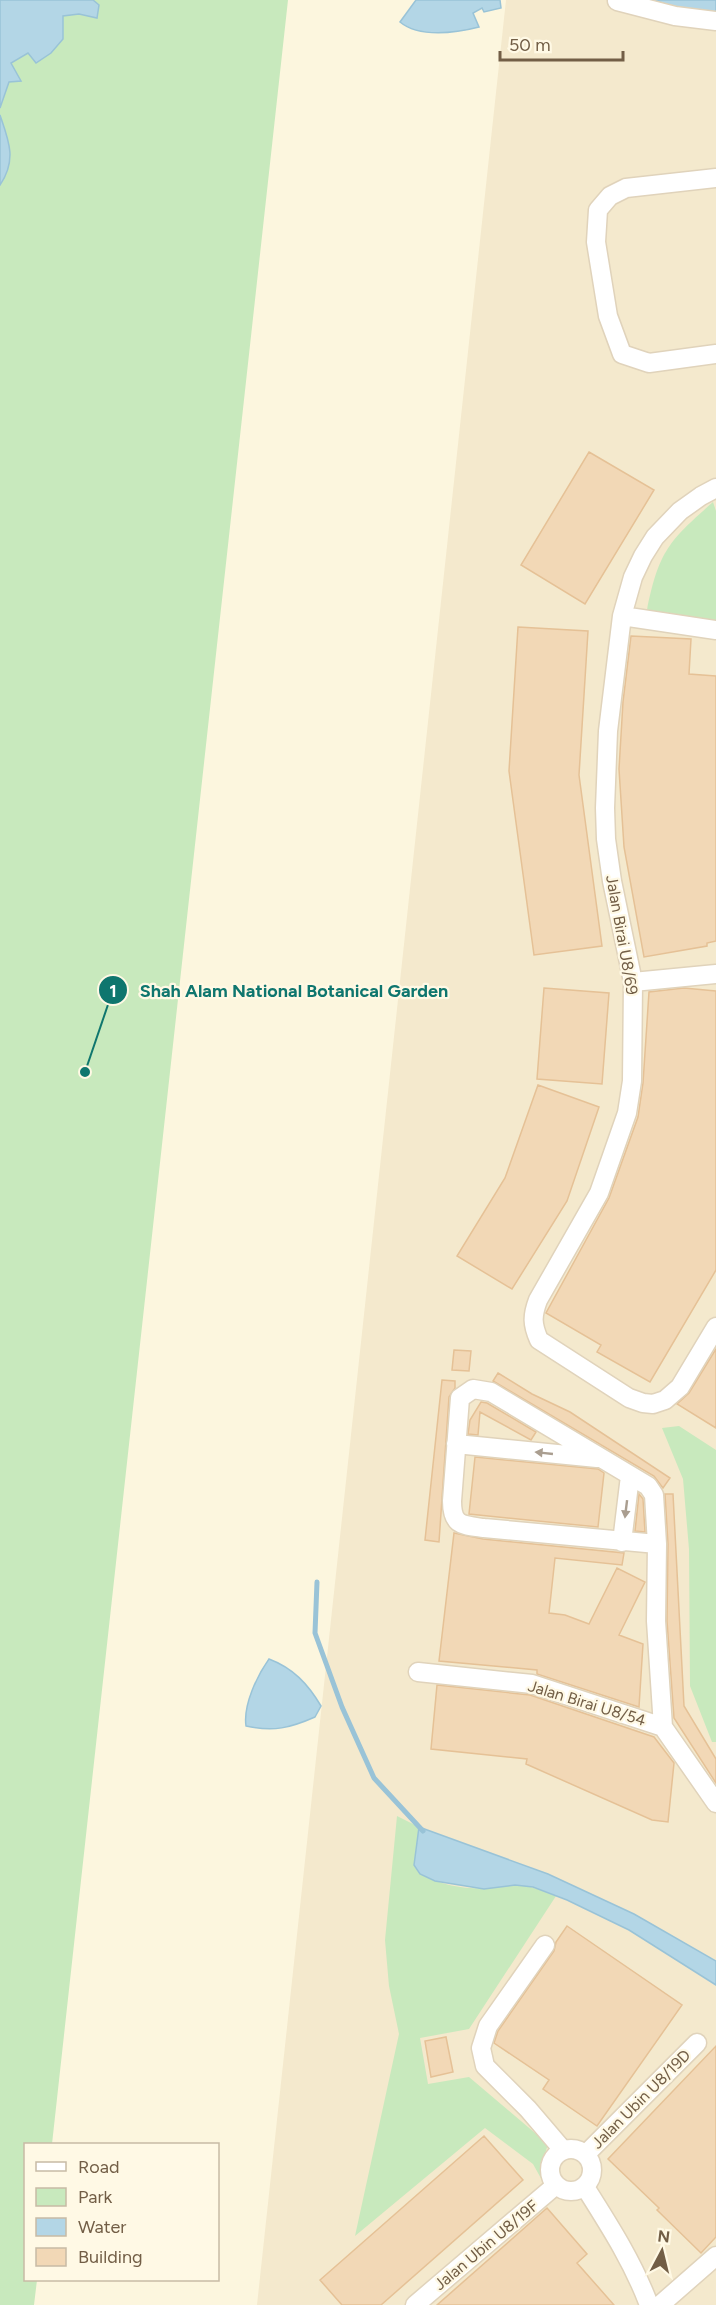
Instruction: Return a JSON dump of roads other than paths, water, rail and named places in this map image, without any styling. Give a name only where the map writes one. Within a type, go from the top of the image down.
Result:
[{"type":"street","points":[[617,1],[675,16],[716,21]]},
{"type":"street","points":[[716,178],[626,188],[610,196],[598,210],[596,242],[608,316],[622,354],[649,363],[716,354]]},
{"type":"street","name":"Jalan Birai U8/69","points":[[716,488],[680,511],[655,537],[633,577],[622,616],[608,731],[605,808],[606,839],[612,881],[633,982],[632,1081],[627,1113],[599,1193],[532,1314],[533,1326],[539,1340],[638,1402],[653,1404],[665,1400],[680,1387],[716,1326]]},
{"type":"street","points":[[622,616],[716,630]]},
{"type":"street","points":[[633,982],[716,974]]},
{"type":"street","points":[[657,1544],[465,1526],[457,1521],[452,1515],[452,1501],[460,1398],[469,1390],[491,1392],[648,1486],[654,1495],[657,1544],[656,1621],[663,1727]]},
{"type":"street","points":[[456,1444],[602,1459]]},
{"type":"street","points":[[622,1542],[630,1476]]},
{"type":"street","name":"Jalan Birai U8/54","points":[[418,1672],[532,1684],[663,1727],[716,1803]]},
{"type":"street","points":[[544,1945],[488,2026],[482,2038],[482,2056],[491,2073],[523,2103],[563,2150]]},
{"type":"street","name":"Jalan Ubin U8/19D","points":[[586,2154],[697,2043]]},
{"type":"street","points":[[563,2150],[577,2150],[586,2154],[591,2163],[592,2173],[585,2187],[573,2192],[556,2186],[550,2177],[550,2167],[554,2157],[563,2150]]},
{"type":"street","name":"Jalan Ubin U8/19F","points":[[415,2305],[556,2186]]},
{"type":"street","points":[[585,2187],[638,2275],[649,2305]]},
{"type":"street","points":[[660,2305],[716,2256]]},
{"type":"water","points":[[0,0],[93,0],[99,5],[97,18],[79,14],[63,16],[63,39],[51,53],[36,63],[28,53],[11,63],[21,81],[9,82],[0,108]]},
{"type":"water","points":[[416,0],[500,0],[501,8],[484,12],[482,8],[473,13],[479,27],[460,31],[427,32],[408,27],[400,22]]},
{"type":"water","points":[[655,0],[716,0],[716,13],[677,9]]},
{"type":"water","points":[[0,115],[10,150],[10,159],[0,185]]},
{"type":"water","points":[[269,1659],[293,1672],[311,1691],[321,1706],[315,1717],[282,1728],[265,1729],[246,1726],[247,1709],[252,1691]]},
{"type":"water","points":[[419,1827],[548,1874],[634,1914],[716,1961],[716,1985],[629,1930],[567,1900],[533,1887],[515,1885],[484,1889],[435,1881],[420,1874],[414,1865]]},
{"type":"waterway","points":[[317,1582],[315,1633],[342,1707],[374,1778],[423,1831]]},
{"type":"place","name":"Shah Alam National Botanical Garden","points":[[85,1072]]}]
